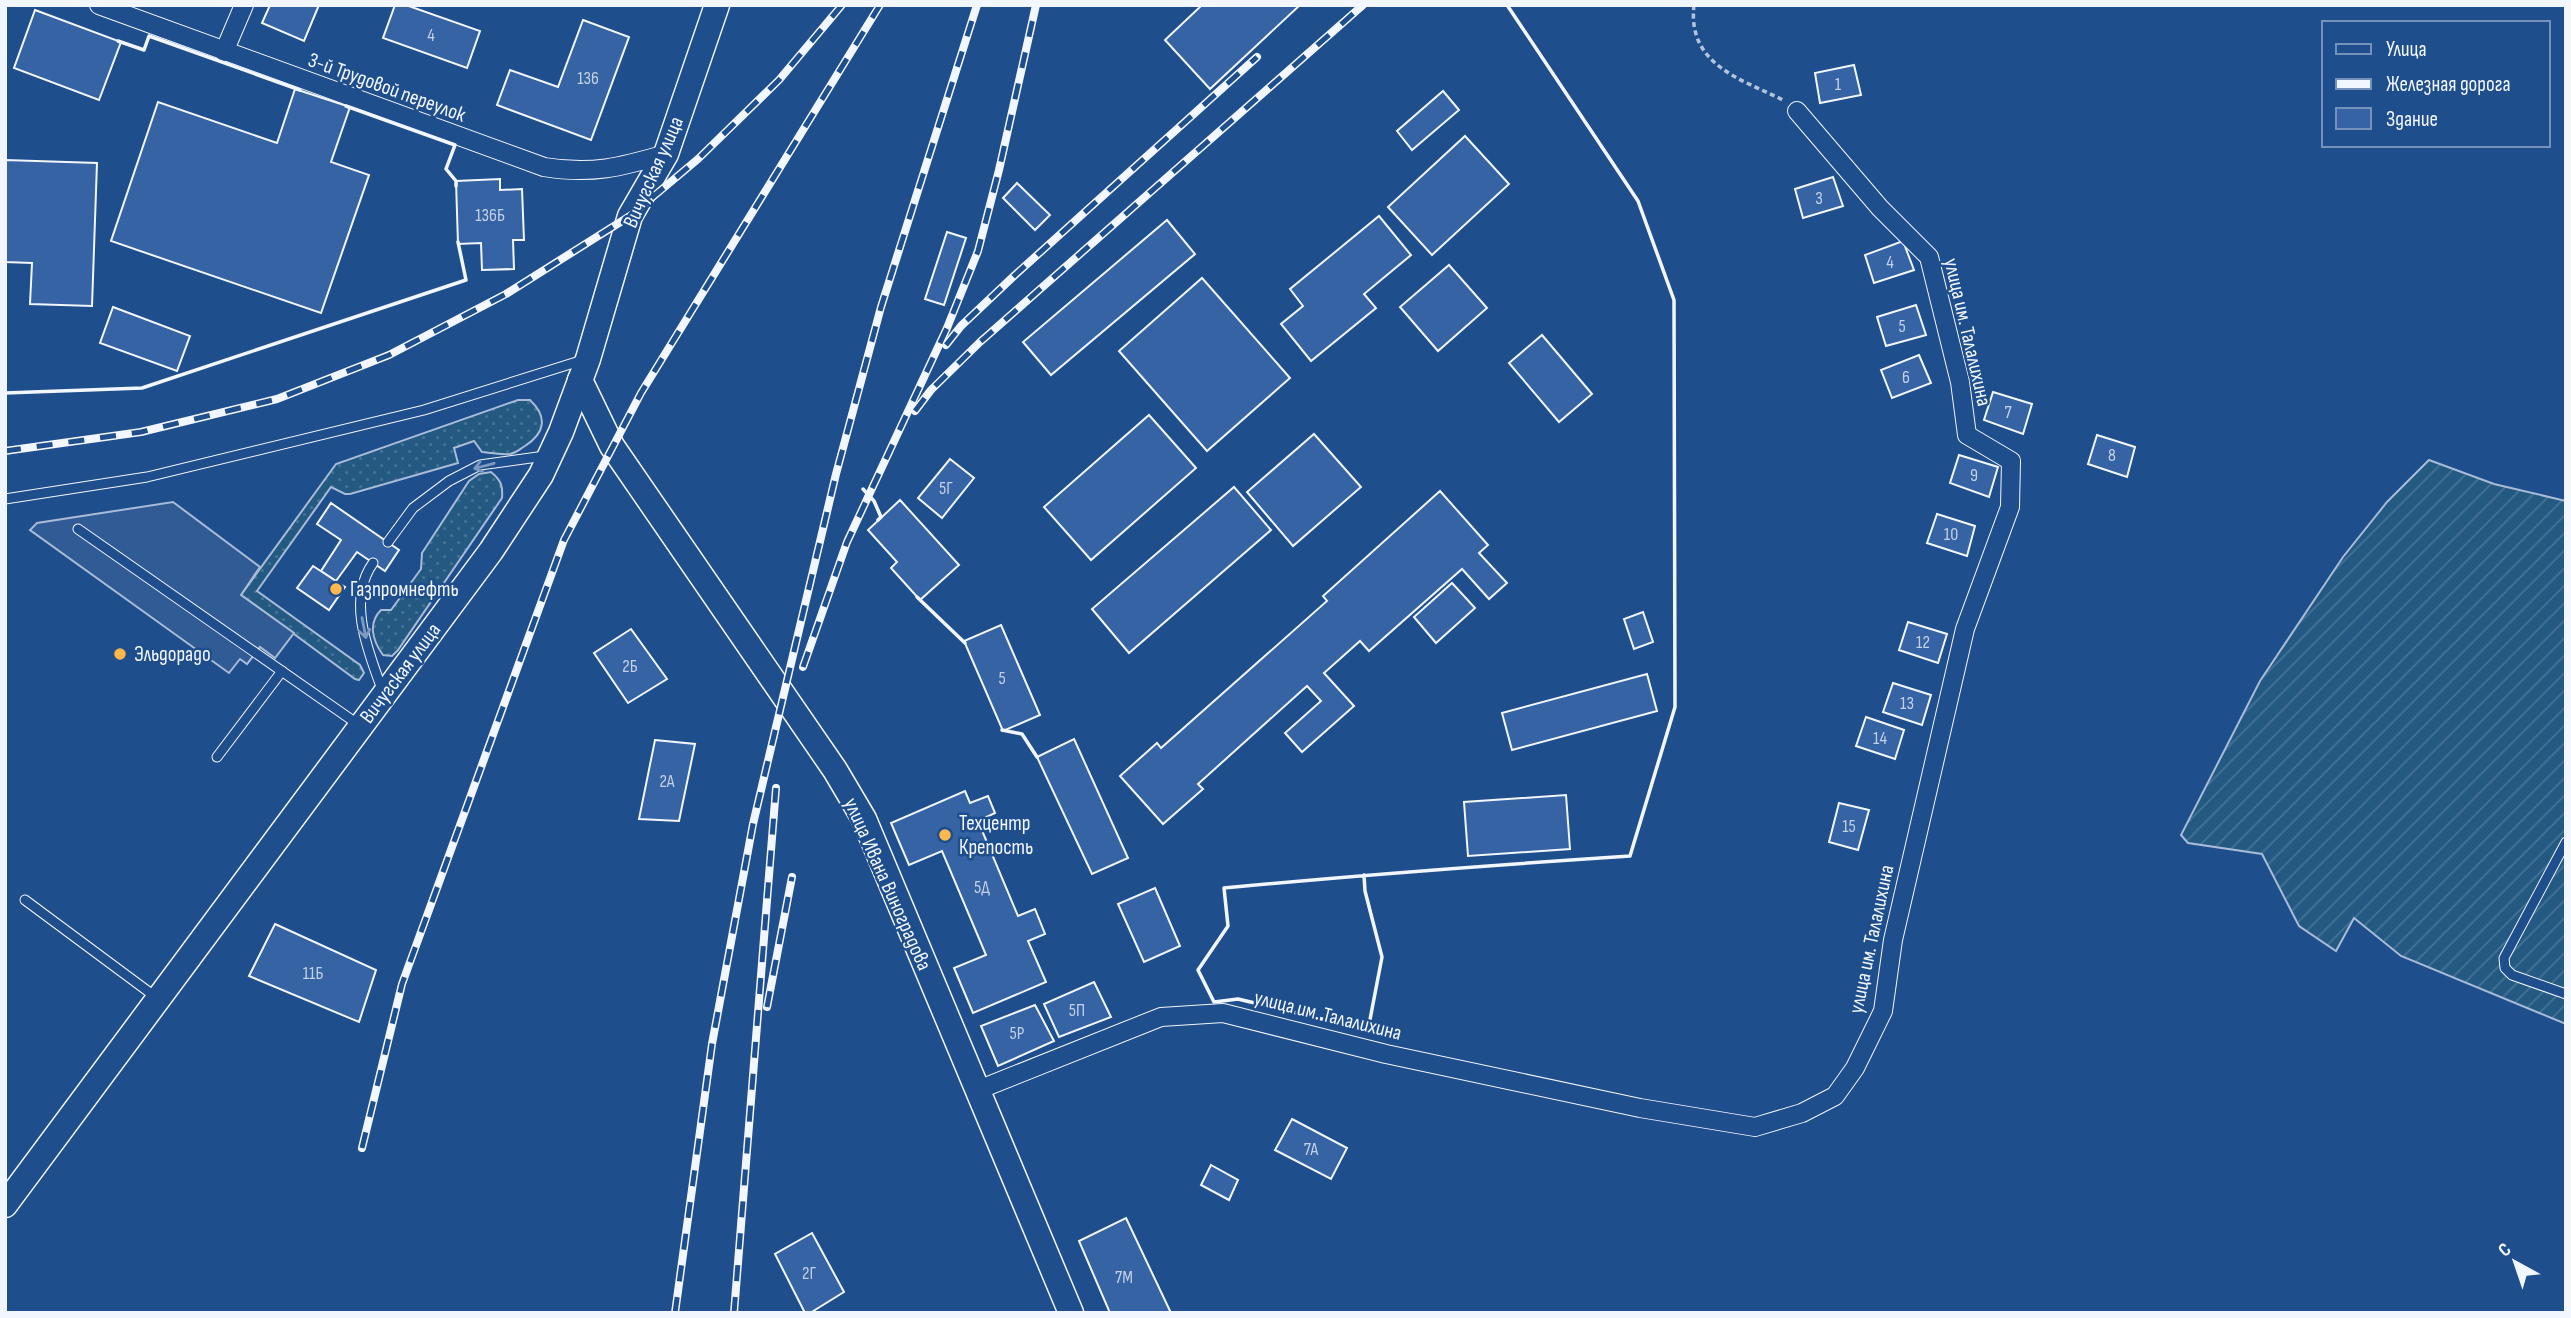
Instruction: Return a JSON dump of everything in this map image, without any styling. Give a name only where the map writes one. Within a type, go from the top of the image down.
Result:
[{"type":"main road","name":"Вичугская улица","points":[[5,1205],[491,551],[525,501],[551,455],[584,370],[631,216],[666,154],[717,5]]},
{"type":"main road","name":"улица Ивана Виноградова","points":[[584,370],[612,446],[835,770],[864,819],[1071,1313]]},
{"type":"street","name":"3-й Трудовой переулок","points":[[99,5],[544,167],[574,172],[617,168],[666,154]]},
{"type":"street","points":[[224,52],[244,5]]},
{"type":"street","name":"улица им. Талалихина","points":[[978,1090],[1161,1017],[1223,1013],[1399,1056],[1640,1108],[1755,1127],[1802,1113],[1835,1096],[1855,1068],[1883,1012],[1893,940],[1965,629],[2010,507],[2011,461],[1967,435],[1960,382],[1929,257],[1880,208],[1797,111]]},
{"type":"lane","points":[[5,499],[147,477],[584,370]]},
{"type":"lane","points":[[388,542],[413,508],[449,481],[480,465],[551,455]]},
{"type":"lane","points":[[78,529],[361,726]]},
{"type":"lane","points":[[373,563],[365,575],[360,597],[361,617],[367,648],[384,694]]},
{"type":"lane","points":[[217,757],[282,671]]},
{"type":"lane","points":[[2566,842],[2504,958],[2505,968],[2512,975],[2566,994]]},
{"type":"lane","points":[[25,900],[158,999]]},
{"type":"path","points":[[1694,5],[1696,41],[1711,61],[1788,103],[1797,111]]},
{"type":"shaded area","points":[[518,400],[530,400],[540,413],[542,424],[532,441],[512,453],[496,454],[482,452],[474,441],[454,448],[458,463],[350,494],[331,487],[257,591],[360,665],[364,673],[359,680],[241,595],[336,464]]},
{"type":"shaded area","points":[[2429,460],[2494,484],[2566,501],[2566,1024],[2401,956],[2354,918],[2336,951],[2299,926],[2262,854],[2188,843],[2181,835],[2260,681],[2343,557],[2387,502]]},
{"type":"shaded area","points":[[491,472],[501,484],[502,498],[398,650],[392,656],[383,655],[373,632],[374,620],[381,610],[391,610],[421,569],[422,553],[469,481],[479,474]]},
{"type":"shaded area","points":[[173,502],[260,567],[241,595],[294,633],[275,658],[260,647],[247,664],[240,659],[229,673],[30,530],[37,523]]},
{"type":"building","points":[[270,5],[319,5],[304,41],[262,23]]},
{"type":"building","points":[[395,5],[406,5],[480,31],[467,68],[383,38]]},
{"type":"building","points":[[1202,5],[1300,5],[1210,89],[1165,40]]},
{"type":"building","points":[[35,10],[121,42],[99,100],[14,68]]},
{"type":"building","points":[[583,20],[629,37],[591,140],[497,105],[510,70],[558,87]]},
{"type":"building","points":[[1854,65],[1861,95],[1820,103],[1815,73]]},
{"type":"building","points":[[295,89],[350,107],[331,162],[369,175],[321,313],[111,241],[158,102],[277,143]]},
{"type":"building","points":[[1443,91],[1459,110],[1412,150],[1397,131]]},
{"type":"building","points":[[1465,136],[1509,184],[1432,255],[1388,207]]},
{"type":"building","points":[[5,160],[97,163],[92,306],[30,304],[32,263],[5,262]]},
{"type":"building","points":[[1833,177],[1843,206],[1803,218],[1795,189]]},
{"type":"building","points":[[500,179],[500,190],[522,189],[524,240],[513,240],[514,269],[482,270],[481,243],[458,244],[456,181]]},
{"type":"building","points":[[1017,183],[1050,215],[1035,230],[1003,198]]},
{"type":"building","points":[[1379,216],[1411,255],[1364,294],[1376,308],[1311,361],[1281,324],[1303,306],[1290,289]]},
{"type":"building","points":[[1167,220],[1195,254],[1051,375],[1023,342]]},
{"type":"building","points":[[947,232],[966,238],[944,305],[925,299]]},
{"type":"building","points":[[1903,241],[1914,270],[1874,283],[1865,255]]},
{"type":"building","points":[[1449,265],[1487,308],[1438,351],[1400,307]]},
{"type":"building","points":[[1202,278],[1290,378],[1207,451],[1119,351]]},
{"type":"building","points":[[1916,305],[1926,335],[1886,346],[1877,317]]},
{"type":"building","points":[[113,307],[190,336],[177,371],[100,343]]},
{"type":"building","points":[[1542,335],[1592,394],[1559,422],[1509,363]]},
{"type":"building","points":[[1919,355],[1931,383],[1892,398],[1881,370]]},
{"type":"building","points":[[1993,392],[2032,404],[2023,434],[1984,420]]},
{"type":"building","points":[[1149,415],[1196,468],[1091,560],[1044,507]]},
{"type":"building","points":[[1314,434],[1361,487],[1293,546],[1247,492]]},
{"type":"building","points":[[2097,435],[2135,447],[2127,477],[2088,464]]},
{"type":"building","points":[[1959,455],[1998,467],[1989,497],[1950,483]]},
{"type":"building","points":[[950,459],[974,478],[942,518],[918,498]]},
{"type":"building","points":[[1234,487],[1271,530],[1129,653],[1092,609]]},
{"type":"building","points":[[1440,491],[1488,545],[1479,553],[1507,583],[1489,599],[1462,569],[1369,651],[1360,641],[1324,673],[1354,706],[1302,752],[1285,733],[1321,701],[1307,686],[1198,784],[1203,789],[1163,824],[1120,776],[1157,743],[1161,748],[1327,601],[1323,596]]},
{"type":"building","points":[[900,500],[959,565],[920,600],[891,568],[897,562],[868,530]]},
{"type":"building","points":[[331,503],[399,550],[385,571],[357,552],[336,581],[321,571],[341,540],[317,524]]},
{"type":"building","points":[[1937,514],[1975,526],[1967,556],[1927,543]]},
{"type":"building","points":[[313,566],[345,587],[329,610],[297,588]]},
{"type":"building","points":[[1452,583],[1475,608],[1436,643],[1414,617]]},
{"type":"building","points":[[1643,612],[1653,642],[1634,649],[1624,619]]},
{"type":"building","points":[[1908,622],[1947,634],[1938,663],[1899,650]]},
{"type":"building","points":[[1001,625],[1040,715],[1003,731],[964,641]]},
{"type":"building","points":[[631,629],[667,679],[628,703],[594,653]]},
{"type":"building","points":[[1647,674],[1657,711],[1512,750],[1502,713]]},
{"type":"building","points":[[1893,683],[1931,695],[1922,725],[1883,712]]},
{"type":"building","points":[[1866,717],[1904,730],[1895,759],[1856,746]]},
{"type":"building","points":[[1074,739],[1128,858],[1092,874],[1037,757]]},
{"type":"building","points":[[655,740],[695,744],[679,821],[639,819]]},
{"type":"building","points":[[965,791],[970,803],[988,796],[995,813],[978,821],[1018,916],[1035,909],[1045,934],[1028,941],[1046,982],[973,1013],[954,968],[986,955],[942,851],[909,865],[891,823]]},
{"type":"building","points":[[1566,795],[1570,849],[1468,856],[1464,802]]},
{"type":"building","points":[[1839,803],[1869,810],[1858,850],[1829,842]]},
{"type":"building","points":[[1155,888],[1180,946],[1144,962],[1118,904]]},
{"type":"building","points":[[275,924],[376,970],[359,1022],[249,976]]},
{"type":"building","points":[[1094,982],[1111,1017],[1059,1037],[1044,1004]]},
{"type":"building","points":[[1035,1005],[1054,1041],[998,1066],[981,1026]]},
{"type":"building","points":[[1292,1119],[1347,1148],[1331,1179],[1275,1150]]},
{"type":"building","points":[[1211,1165],[1238,1180],[1229,1200],[1201,1185]]},
{"type":"building","points":[[1126,1218],[1171,1313],[1110,1313],[1079,1241]]},
{"type":"building","points":[[812,1233],[844,1292],[810,1313],[805,1313],[775,1254]]},
{"type":"railway","points":[[5,451],[141,432],[277,399],[389,355],[506,294],[630,216],[698,159],[779,80],[842,5]]},
{"type":"railway","points":[[362,1148],[402,984],[564,540],[641,393],[880,5]]},
{"type":"railway","points":[[675,1313],[712,1044],[753,824],[836,474],[881,307],[977,5]]},
{"type":"railway","points":[[803,667],[847,542],[947,328],[978,251],[1036,5]]},
{"type":"railway","points":[[915,411],[931,390],[980,342],[1363,5]]},
{"type":"railway","points":[[946,345],[961,326],[1015,275],[1257,57]]},
{"type":"railway","points":[[734,1313],[776,788]]},
{"type":"railway","points":[[767,1007],[792,877]]},
{"type":"wall","points":[[1364,875],[1365,891],[1382,957],[1368,1030],[1238,999],[1214,1002],[1198,970],[1228,926],[1224,888],[1325,879],[1376,875],[1427,871],[1630,856],[1675,707],[1674,300],[1638,201],[1507,5]]},
{"type":"wall","points":[[118,41],[144,50],[149,36],[300,90]]},
{"type":"wall","points":[[346,106],[455,145],[446,169],[456,181],[456,186]]},
{"type":"wall","points":[[5,393],[142,388],[466,280],[458,242]]},
{"type":"wall","points":[[863,489],[874,501],[881,517],[878,520]]},
{"type":"wall","points":[[917,597],[965,643]]},
{"type":"wall","points":[[1002,730],[1022,734],[1037,757]]},
{"type":"place","name":"Газпромнефть","points":[[336,589]]},
{"type":"place","name":"Эльдорадо","points":[[120,654]]},
{"type":"place","name":"Техцентр Крепость","points":[[945,835]]}]
